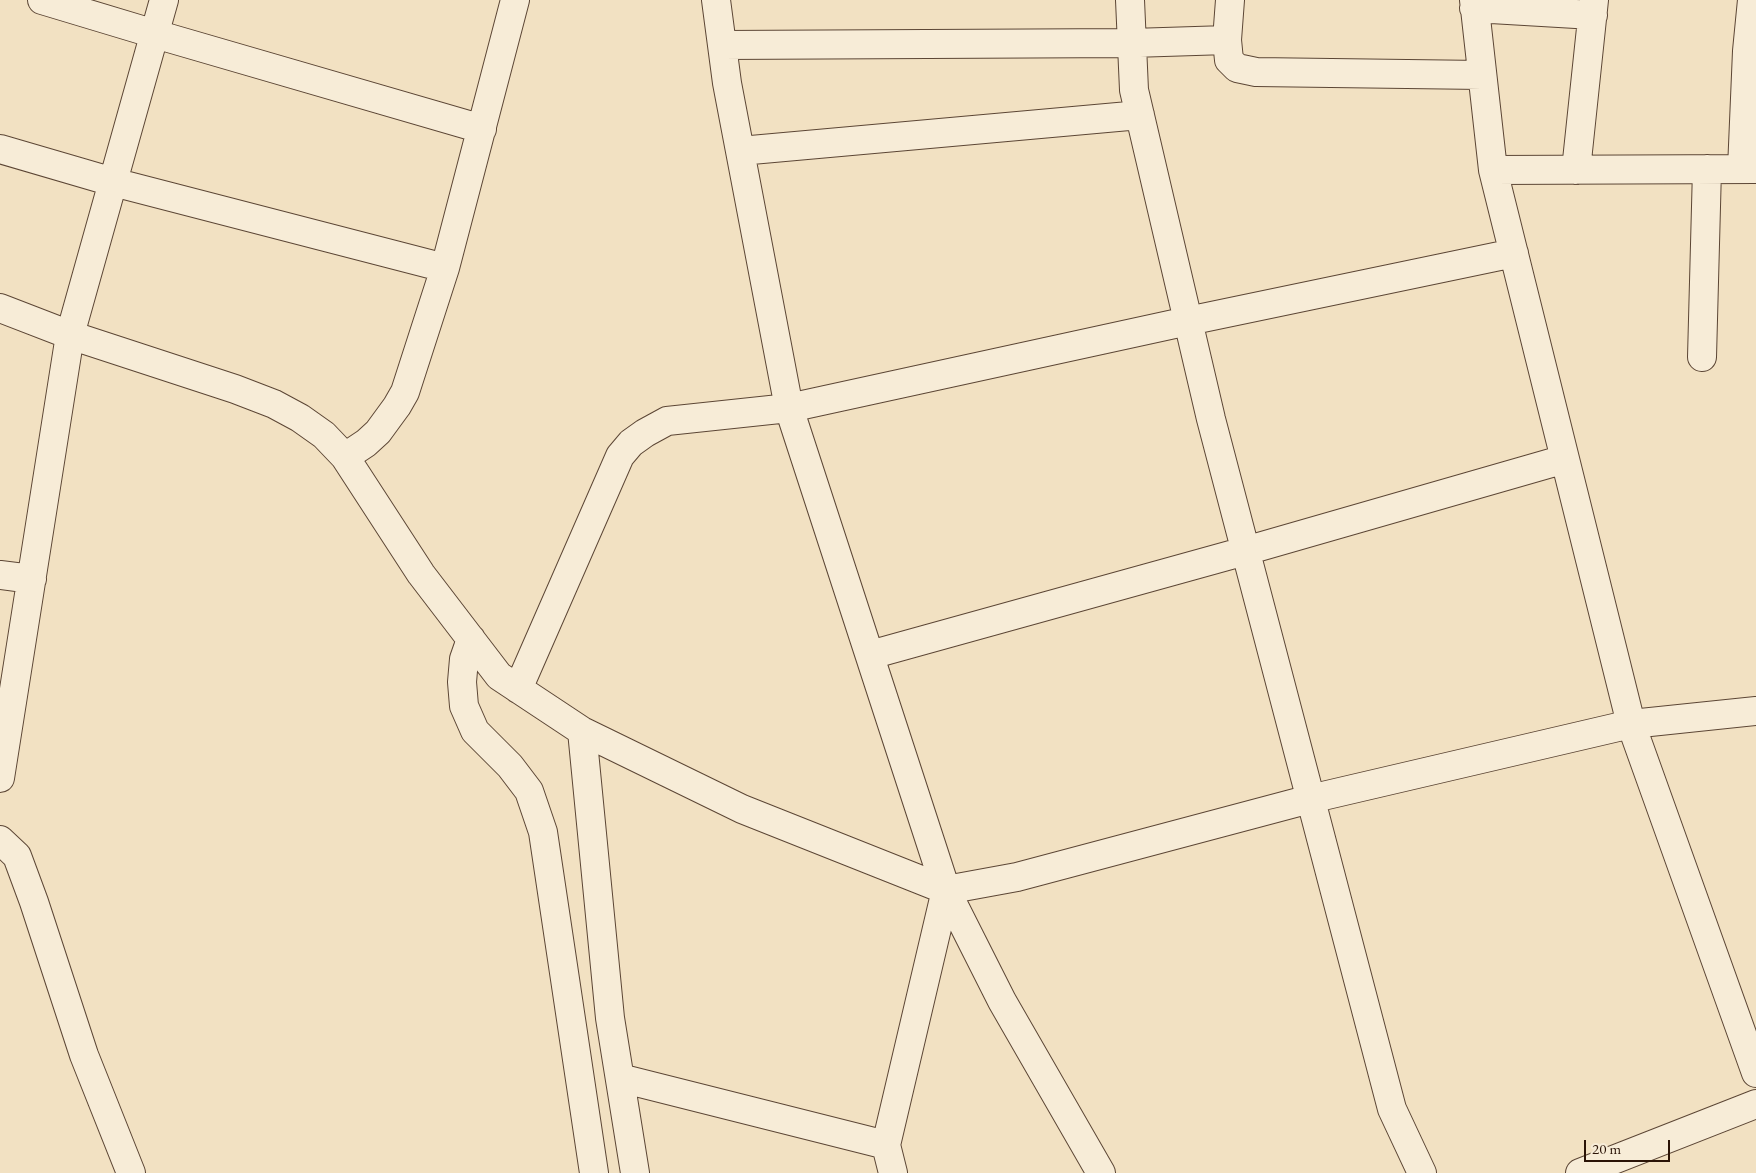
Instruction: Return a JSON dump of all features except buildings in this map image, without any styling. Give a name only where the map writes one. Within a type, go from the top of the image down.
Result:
[{"type":"street","points":[[42,0],[482,129]]},
{"type":"street","points":[[0,778],[70,335],[164,0]]},
{"type":"street","points":[[345,457],[366,443],[378,432],[405,392],[445,268],[515,0]]},
{"type":"street","points":[[716,0],[727,83],[790,408],[946,890],[1002,1001],[1101,1173]]},
{"type":"street","points":[[1130,0],[1134,90],[1211,419],[1392,1109],[1422,1173]]},
{"type":"street","points":[[1230,0],[1227,40],[1229,60],[1237,68],[1256,72],[1482,75]]},
{"type":"street","points":[[1494,170],[1749,169],[1747,51],[1752,0]]},
{"type":"street","points":[[1576,170],[1594,8],[1474,4],[1494,170],[1631,724],[1756,1073]]},
{"type":"street","points":[[722,45],[1132,43],[1227,40]]},
{"type":"street","points":[[740,152],[1140,115]]},
{"type":"street","points":[[0,149],[113,182],[445,268]]},
{"type":"street","points":[[1702,357],[1707,169]]},
{"type":"street","points":[[518,689],[620,456],[645,433],[667,421],[790,408],[1188,321],[1514,253]]},
{"type":"street","points":[[0,308],[70,335],[235,389],[274,404],[300,418],[324,436],[345,457],[421,574],[500,676],[582,731],[742,809],[946,890],[1017,877],[1310,799],[1631,724],[1756,711]]},
{"type":"street","points":[[870,655],[1246,551],[1566,459]]},
{"type":"street","points":[[0,575],[32,579]]},
{"type":"street","points":[[471,639],[464,659],[462,682],[464,706],[475,731],[510,766],[529,791],[542,832],[594,1173]]},
{"type":"street","points":[[582,731],[610,1018],[636,1173]]},
{"type":"street","points":[[0,840],[17,856],[84,1055],[131,1173]]},
{"type":"street","points":[[893,1173],[886,1144],[946,890]]},
{"type":"street","points":[[620,1078],[886,1144]]},
{"type":"street","points":[[1580,1173],[1756,1104]]}]
